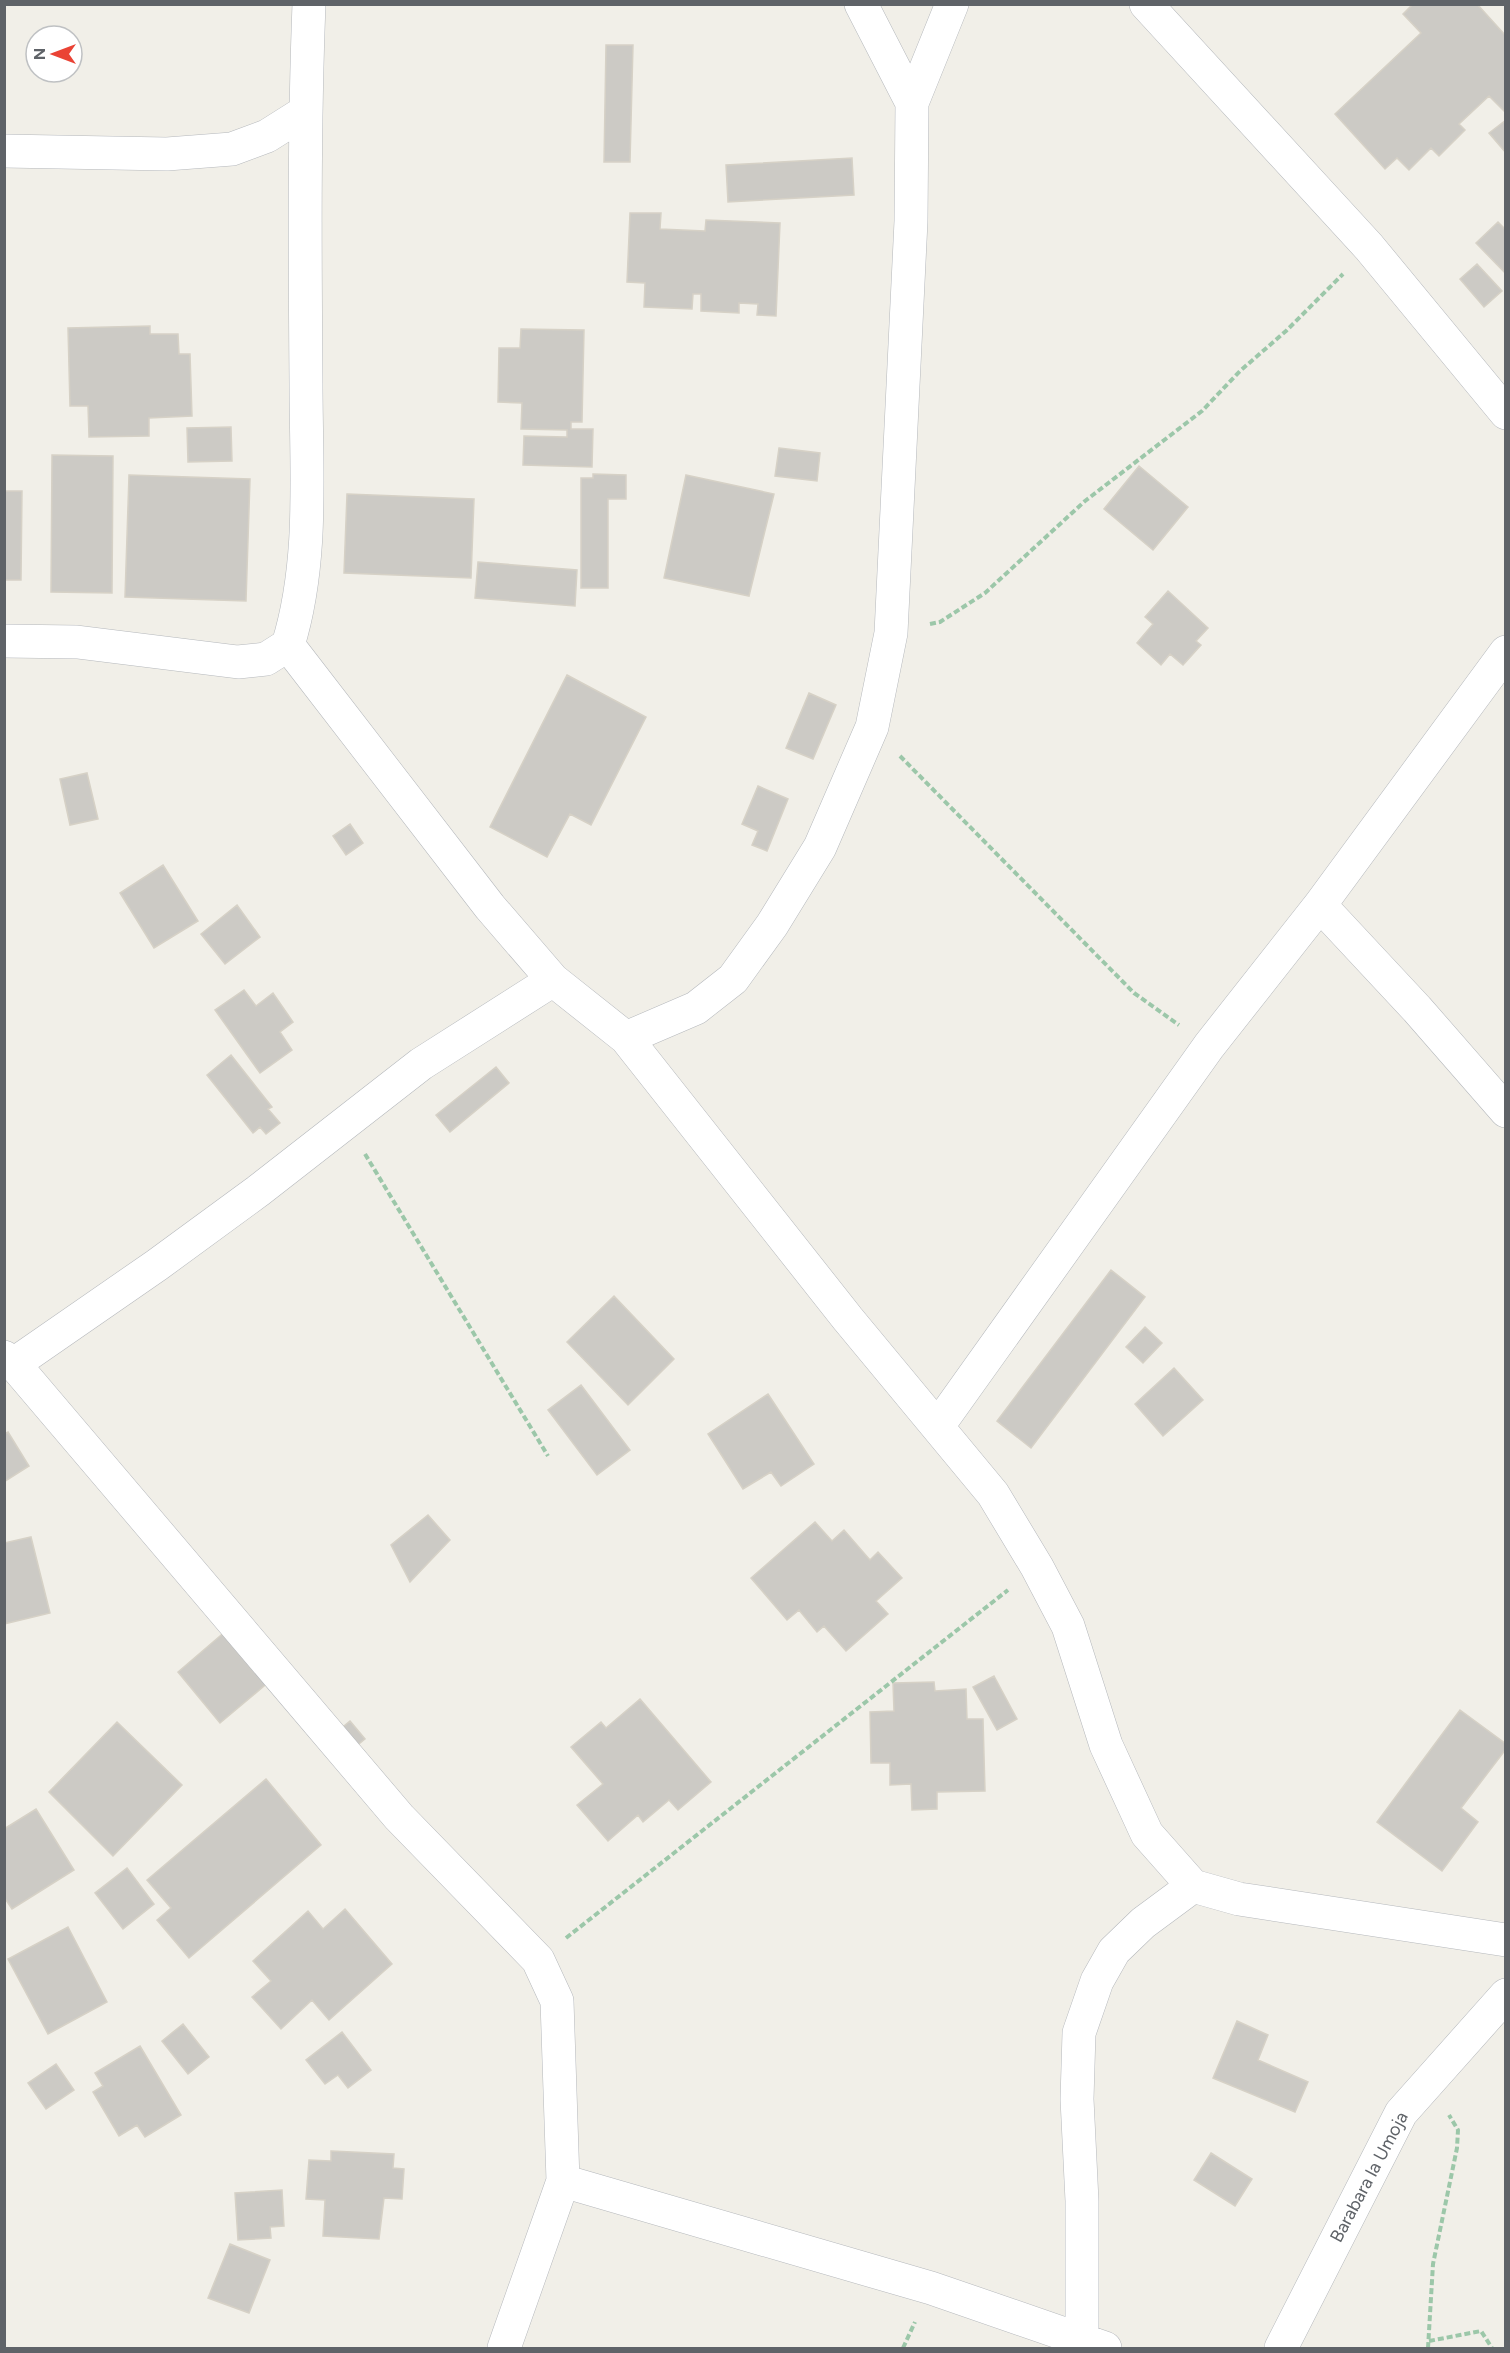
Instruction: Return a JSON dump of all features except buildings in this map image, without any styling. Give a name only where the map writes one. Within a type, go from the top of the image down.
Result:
[{"type":"street","points":[[4,641],[78,642],[238,662],[266,659],[288,645],[298,614],[307,539],[305,112],[309,4]]},
{"type":"street","points":[[861,4],[912,102]]},
{"type":"street","points":[[626,1038],[696,1008],[733,979],[772,925],[820,847],[872,727],[891,633],[909,257],[912,102],[952,4]]},
{"type":"street","points":[[1146,4],[1369,247],[1506,413]]},
{"type":"street","points":[[4,152],[166,154],[232,149],[267,136],[305,112]]},
{"type":"street","points":[[288,645],[490,907],[553,980],[626,1038],[848,1319],[993,1494],[1037,1567],[1068,1626],[1106,1745],[1148,1834],[1193,1886],[1239,1899],[1506,1940]]},
{"type":"street","points":[[938,1426],[1209,1046],[1320,905],[1506,652]]},
{"type":"street","points":[[1320,905],[1417,1009],[1506,1110]]},
{"type":"street","points":[[504,2349],[563,2181],[557,2001],[538,1960],[399,1817],[9,1360],[157,1266],[421,1064],[553,980]]},
{"type":"street","points":[[563,2181],[931,2288],[1094,2345],[1082,2200],[1077,2099],[1079,2033],[1097,1981],[1114,1951],[1143,1923],[1193,1886]]},
{"type":"street","name":"Barabara la Umoja","points":[[1281,2349],[1401,2113],[1506,1995]]},
{"type":"path","points":[[891,633],[940,622],[985,593],[1085,501],[1202,411],[1240,371],[1286,331],[1369,247]]},
{"type":"path","points":[[872,727],[1134,993],[1209,1046]]},
{"type":"path","points":[[347,1122],[548,1456]]},
{"type":"path","points":[[538,1960],[1037,1567]]},
{"type":"path","points":[[1401,2113],[1429,2111],[1449,2115],[1458,2130],[1453,2172],[1433,2264],[1428,2349]]},
{"type":"path","points":[[1429,2341],[1481,2331],[1492,2349]]}]
